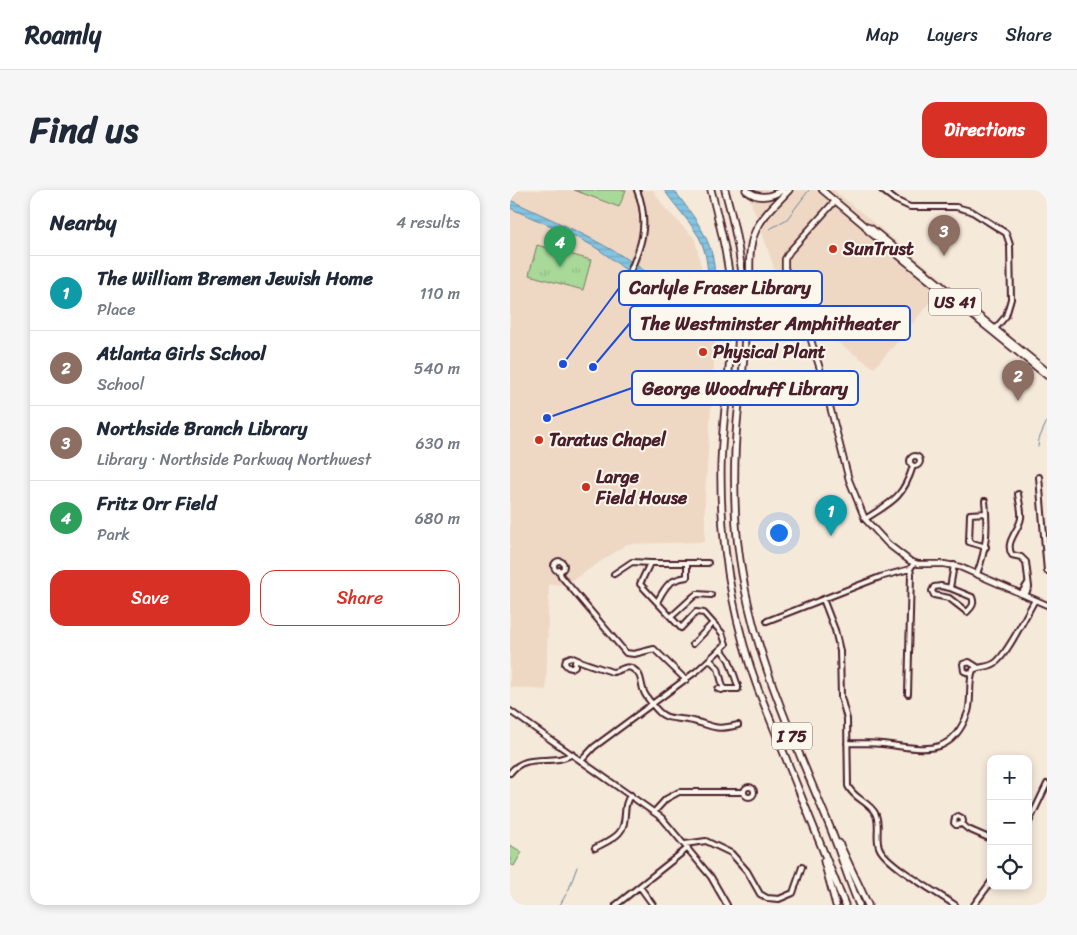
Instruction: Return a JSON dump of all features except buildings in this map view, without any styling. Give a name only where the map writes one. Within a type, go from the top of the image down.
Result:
[{"type":"highway","name":"I 75","points":[[710,190],[729,272],[732,308],[722,437],[721,480],[724,545],[730,587],[740,631],[754,678],[845,905]]},
{"type":"highway","name":"I 75","points":[[725,190],[740,253],[746,322],[734,476],[738,543],[745,590],[764,665],[828,822],[859,905]]},
{"type":"highway","points":[[746,190],[755,196],[761,197],[782,190]]},
{"type":"highway","points":[[746,322],[750,295],[750,254],[753,237],[762,219],[789,190]]},
{"type":"highway","points":[[828,822],[868,905]]},
{"type":"highway","points":[[820,845],[836,905]]},
{"type":"main road","name":"US 41","points":[[822,190],[865,226],[868,231],[1047,371]]},
{"type":"main road","points":[[835,201],[790,251],[785,259],[785,268],[805,320],[821,372],[849,480],[865,519],[888,544],[914,563],[954,565],[1047,605]]},
{"type":"main road","name":"US 41","points":[[994,331],[1047,376]]},
{"type":"street","points":[[625,283],[642,242],[644,226],[642,204],[637,190]]},
{"type":"street","points":[[882,190],[895,200],[910,207],[956,208],[971,211],[1006,233],[1010,246],[1011,299],[1006,316],[994,331]]},
{"type":"street","points":[[865,519],[899,495],[907,484],[913,466]]},
{"type":"street","points":[[1039,477],[1047,570]]},
{"type":"street","points":[[1018,494],[1021,516],[1010,542],[1010,550],[1012,555],[1021,557],[1026,562],[1028,583],[1023,594]]},
{"type":"street","points":[[977,574],[986,547],[985,501]]},
{"type":"street","points":[[986,513],[970,514],[969,542],[986,547]]},
{"type":"street","points":[[614,574],[632,562],[708,563]]},
{"type":"street","points":[[581,761],[594,747],[686,680],[726,644],[722,633],[704,613],[696,612],[681,628],[640,584],[650,563]]},
{"type":"street","points":[[657,602],[671,581],[687,577],[687,563]]},
{"type":"street","points":[[766,621],[880,577],[910,569],[914,563]]},
{"type":"street","points":[[950,588],[954,565]]},
{"type":"street","points":[[908,694],[912,574],[910,569]]},
{"type":"street","points":[[559,570],[561,576],[626,653],[634,654],[654,649],[686,680]]},
{"type":"street","points":[[934,587],[950,588],[972,597],[974,602],[967,612],[949,598],[934,595],[932,591],[934,587]]},
{"type":"street","points":[[671,617],[697,594],[711,595]]},
{"type":"street","points":[[824,600],[839,645],[842,666],[841,697],[846,719],[848,786],[853,795],[874,811],[878,820],[878,845],[882,853],[892,862],[955,905]]},
{"type":"street","points":[[847,743],[881,744],[924,750],[943,745],[954,735],[967,715],[971,700],[971,674],[973,670],[990,666],[1000,659],[1035,600]]},
{"type":"street","points":[[693,644],[714,623]]},
{"type":"street","points":[[710,660],[718,668],[721,689],[735,690],[738,686],[730,660],[721,649]]},
{"type":"street","points":[[576,661],[612,672],[628,667],[634,669],[639,674],[644,694],[659,713],[669,718],[692,720],[716,728],[738,725]]},
{"type":"street","points":[[971,674],[964,671],[963,664],[969,662],[977,668]]},
{"type":"street","points":[[510,711],[655,812],[669,824],[711,877],[727,905]]},
{"type":"street","points":[[510,773],[516,766],[522,763],[564,758],[572,754]]},
{"type":"street","points":[[1032,816],[1047,784]]},
{"type":"street","points":[[655,812],[666,799],[679,792],[744,792]]},
{"type":"street","points":[[595,848],[620,833],[625,819],[627,801],[631,795]]},
{"type":"street","points":[[962,824],[968,829],[987,836]]},
{"type":"street","points":[[685,844],[706,841],[731,852],[739,860],[760,894],[772,899],[780,899],[793,893],[802,867]]},
{"type":"street","points":[[616,905],[688,848]]},
{"type":"street","points":[[640,887],[653,905]]},
{"type":"street","points":[[974,905],[987,887]]},
{"type":"shaded area","points":[[510,190],[653,190],[664,207],[695,239],[716,334],[705,495],[705,542],[627,544],[567,584],[549,585],[546,690],[510,687]]},
{"type":"shaded area","points":[[746,190],[834,190],[946,282],[874,368],[840,344],[776,274]]},
{"type":"green space","points":[[574,190],[626,190],[619,207]]},
{"type":"green space","points":[[537,245],[591,260],[583,290],[529,275]]},
{"type":"green space","points":[[510,845],[522,852],[514,866],[510,864]]},
{"type":"water","points":[[664,190],[674,190],[682,200],[703,232],[712,255],[714,281],[712,292],[707,300],[699,306],[688,307],[677,304],[653,290],[593,246],[510,208],[510,200],[566,226],[621,255],[676,293],[687,297],[700,296],[704,291],[708,276],[702,243],[691,225]]},
{"type":"waterway","points":[[770,229],[787,219],[809,190]]},
{"type":"waterway","points":[[1038,447],[1039,439],[1047,421]]},
{"type":"waterway","points":[[560,905],[569,889],[577,867]]},
{"type":"place","name":"SunTrust","points":[[833,249]]},
{"type":"place","name":"Northside Branch Library","points":[[944,256]]},
{"type":"place","name":"Fritz Orr Field","points":[[560,267]]},
{"type":"place","name":"Physical Plant","points":[[703,352]]},
{"type":"place","name":"Carlyle Fraser Library","points":[[563,364]]},
{"type":"place","name":"The Westminster Amphitheater","points":[[593,367]]},
{"type":"place","name":"Atlanta Girls School","points":[[1018,401]]},
{"type":"place","name":"George Woodruff Library","points":[[547,418]]},
{"type":"place","name":"Taratus Chapel","points":[[539,440]]},
{"type":"place","name":"Large Field House","points":[[586,487]]},
{"type":"place","name":"The William Bremen Jewish Home","points":[[831,536]]}]
